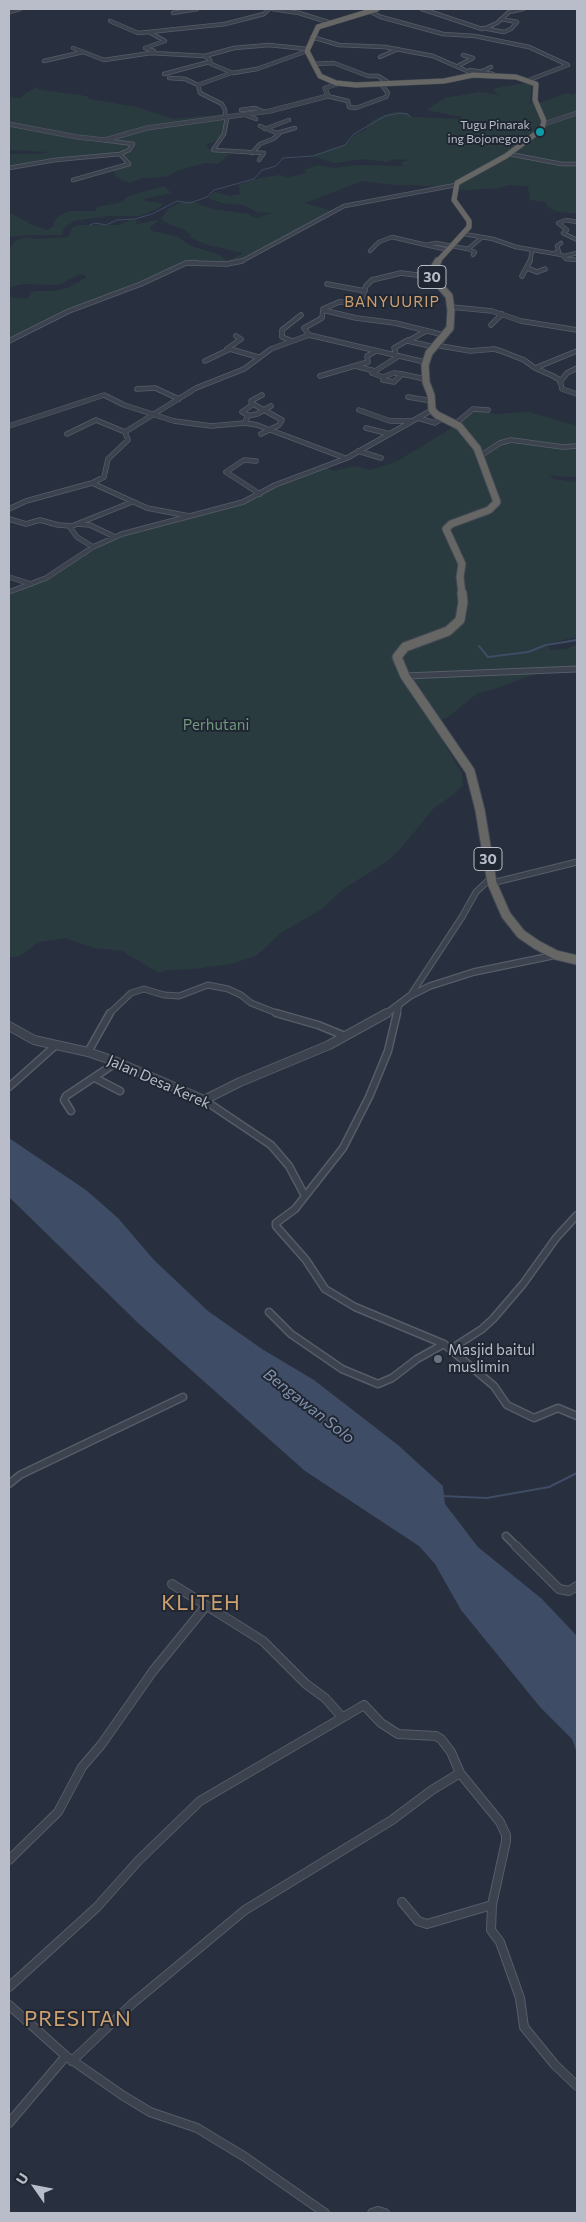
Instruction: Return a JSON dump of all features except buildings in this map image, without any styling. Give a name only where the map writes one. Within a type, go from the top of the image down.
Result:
[{"type":"highway","points":[[376,9],[319,26],[307,50],[320,76],[340,83],[380,84],[444,81],[478,74],[529,80],[536,84],[535,100],[544,124],[542,129],[510,154],[463,178],[456,185],[455,202],[469,224],[464,234]]},
{"type":"highway","name":"30","points":[[425,362],[450,325],[451,307],[448,296],[432,278],[436,264],[464,234]]},
{"type":"highway","points":[[425,362],[425,379],[432,401],[432,410]]},
{"type":"highway","name":"30","points":[[432,410],[455,424],[471,440],[480,456],[496,504],[489,510],[451,524],[446,529],[462,564],[460,576],[463,591],[460,620],[448,631],[412,643],[400,651],[397,657],[405,676],[470,771],[480,810],[492,880],[502,908],[515,927],[537,945],[556,955],[577,960]]},
{"type":"street","points":[[9,12],[20,9]]},
{"type":"street","points":[[173,13],[197,9]]},
{"type":"street","points":[[110,21],[137,33],[225,24],[264,14],[271,9],[300,14],[328,22]]},
{"type":"street","points":[[422,9],[484,28],[504,32],[511,29],[517,22],[501,19]]},
{"type":"street","points":[[484,28],[501,19],[509,12],[523,9]]},
{"type":"street","points":[[369,11],[381,17],[444,34],[485,38],[531,48],[568,65],[529,80]]},
{"type":"street","points":[[484,28],[487,35],[485,38]]},
{"type":"street","points":[[149,32],[165,41],[145,48],[156,53]]},
{"type":"street","points":[[312,37],[342,45],[370,45],[433,56],[478,74],[492,67]]},
{"type":"street","points":[[98,62],[156,53],[205,56],[250,46],[269,45],[307,50]]},
{"type":"street","points":[[74,48],[104,60]]},
{"type":"street","points":[[380,57],[399,49]]},
{"type":"street","points":[[169,78],[183,79],[198,85],[233,73],[264,67],[307,50]]},
{"type":"street","points":[[44,60],[83,52]]},
{"type":"street","points":[[205,56],[210,60],[209,62],[227,72],[233,73]]},
{"type":"street","points":[[458,66],[473,58],[463,56]]},
{"type":"street","points":[[164,74],[209,62]]},
{"type":"street","points":[[313,64],[334,63],[370,76],[378,76],[389,83]]},
{"type":"street","points":[[327,96],[325,88],[340,83]]},
{"type":"street","points":[[100,140],[147,128],[264,112],[327,96],[349,101],[348,105],[356,108],[386,97],[388,93],[380,84]]},
{"type":"street","points":[[198,85],[200,93],[222,103],[225,110],[224,134],[213,150],[265,154],[259,160]]},
{"type":"street","points":[[241,110],[255,108],[264,112]]},
{"type":"street","points":[[544,124],[577,113]]},
{"type":"street","points":[[245,115],[256,119]]},
{"type":"street","points":[[265,128],[289,120]]},
{"type":"street","points":[[9,125],[133,144],[129,150],[120,154],[55,160],[9,168]]},
{"type":"street","points":[[260,126],[277,133],[295,128]]},
{"type":"street","points":[[252,153],[260,144],[275,138],[279,134],[277,133]]},
{"type":"street","points":[[73,180],[129,164],[120,154]]},
{"type":"street","points":[[510,154],[565,164],[577,164]]},
{"type":"street","points":[[9,340],[69,310],[141,284],[186,264],[194,262],[227,264],[242,261],[348,204],[456,185]]},
{"type":"street","points":[[577,222],[566,220],[558,223],[567,230],[564,233],[577,240]]},
{"type":"street","points":[[464,234],[493,239],[510,246],[565,256],[577,253]]},
{"type":"street","points":[[370,251],[379,242],[392,237],[426,245],[468,249],[475,252],[473,255]]},
{"type":"street","points":[[468,249],[481,238]]},
{"type":"street","points":[[551,259],[554,254],[559,252],[557,246],[561,243]]},
{"type":"street","points":[[522,276],[527,268],[532,250]]},
{"type":"street","points":[[565,256],[566,260],[577,260]]},
{"type":"street","points":[[527,268],[536,272],[545,269]]},
{"type":"street","points":[[309,335],[304,328],[322,318],[323,310],[339,302],[361,302],[367,284],[372,280],[400,274],[432,278]]},
{"type":"street","points":[[327,284],[366,291]]},
{"type":"street","points":[[451,307],[502,314],[521,321],[577,330]]},
{"type":"street","points":[[323,310],[444,335]]},
{"type":"street","points":[[491,325],[502,314]]},
{"type":"street","points":[[292,341],[281,336],[284,327],[287,322],[301,315]]},
{"type":"street","points":[[398,356],[394,348],[426,331]]},
{"type":"street","points":[[125,432],[196,388],[244,369],[270,349],[309,335],[425,362]]},
{"type":"street","points":[[205,361],[226,350],[241,339],[236,336]]},
{"type":"street","points":[[408,340],[470,351],[498,350],[524,360],[535,368],[553,376],[560,382],[562,388],[577,394]]},
{"type":"street","points":[[226,350],[234,350],[258,357]]},
{"type":"street","points":[[320,376],[368,362],[367,356],[376,351]]},
{"type":"street","points":[[535,368],[577,351]]},
{"type":"street","points":[[398,356],[372,373],[383,377],[394,373],[425,379]]},
{"type":"street","points":[[353,365],[376,371]]},
{"type":"street","points":[[560,382],[566,373],[577,368]]},
{"type":"street","points":[[383,380],[394,382],[402,374]]},
{"type":"street","points":[[137,389],[145,387],[154,388],[179,399]]},
{"type":"street","points":[[9,426],[104,395],[124,405],[174,421],[211,426],[245,423],[270,429],[347,458]]},
{"type":"street","points":[[253,404],[251,401],[262,395]]},
{"type":"street","points":[[408,397],[432,401]]},
{"type":"street","points":[[253,404],[282,420],[281,424],[261,434]]},
{"type":"street","points":[[247,416],[242,412],[253,404]]},
{"type":"street","points":[[247,416],[271,406]]},
{"type":"street","points":[[455,424],[472,409],[488,410]]},
{"type":"street","points":[[359,410],[392,421],[413,421]]},
{"type":"street","points":[[9,592],[54,573],[93,547],[115,537],[140,528],[243,502],[275,485],[347,458],[432,410]]},
{"type":"street","points":[[245,423],[247,416]]},
{"type":"street","points":[[418,418],[435,423],[443,418]]},
{"type":"street","points":[[9,509],[26,501],[92,483],[104,477],[108,458],[128,440],[125,432],[96,420],[67,434]]},
{"type":"street","points":[[366,428],[390,434]]},
{"type":"street","points":[[480,456],[500,442],[511,440],[564,447],[577,446]]},
{"type":"street","points":[[358,451],[380,458]]},
{"type":"street","points":[[256,462],[244,460],[226,472],[260,494]]},
{"type":"street","points":[[92,483],[153,510],[189,516]]},
{"type":"street","points":[[9,519],[26,524],[40,520],[68,526],[132,502]]},
{"type":"street","points":[[77,524],[90,525],[115,537]]},
{"type":"street","points":[[68,526],[77,537],[93,547]]},
{"type":"street","points":[[9,576],[31,584]]},
{"type":"street","points":[[405,676],[577,669]]},
{"type":"street","points":[[410,996],[462,917],[476,892],[492,880],[577,862]]},
{"type":"street","points":[[204,1100],[240,1082],[329,1045],[382,1017],[410,996],[457,976],[556,955]]},
{"type":"street","points":[[88,1052],[106,1016],[131,993],[144,989],[164,995],[179,996],[208,985],[241,994],[251,1003],[281,1016],[318,1025],[345,1036]]},
{"type":"street","points":[[399,1005],[388,1050],[369,1097],[343,1148],[295,1209],[276,1223],[276,1226],[306,1260],[322,1287],[356,1307],[444,1344],[494,1386],[508,1405],[534,1418],[560,1408],[577,1416]]},
{"type":"street","name":"Jalan Desa Kerek","points":[[9,1026],[34,1040],[88,1052],[117,1062],[204,1100],[271,1145],[289,1166],[294,1179],[305,1196]]},
{"type":"street","points":[[9,1087],[34,1067],[56,1045]]},
{"type":"street","points":[[71,1111],[64,1100],[66,1096],[117,1062]]},
{"type":"street","points":[[95,1078],[120,1091]]},
{"type":"street","points":[[450,1349],[482,1329],[493,1319],[513,1296],[556,1238],[577,1216]]},
{"type":"street","points":[[269,1312],[291,1334],[342,1369],[378,1384],[392,1378],[417,1359],[444,1344]]},
{"type":"street","points":[[9,1484],[21,1474],[140,1420],[183,1397]]},
{"type":"street","points":[[506,1536],[558,1589],[569,1591],[577,1586]]},
{"type":"street","points":[[172,1584],[263,1641],[306,1684],[325,1698],[342,1717]]},
{"type":"street","points":[[9,1860],[58,1812],[82,1767],[101,1745],[153,1671],[206,1606]]},
{"type":"street","points":[[9,1987],[97,1907],[139,1860],[200,1801],[364,1705],[382,1723],[398,1734],[438,1737],[451,1752],[460,1773],[500,1822],[506,1835],[492,1905],[491,1930],[500,1942],[520,1998],[524,2027],[554,2064],[577,2086]]},
{"type":"street","points":[[9,2123],[69,2058],[246,1910],[392,1820],[432,1790],[460,1773]]},
{"type":"street","points":[[402,1902],[418,1921],[427,1924],[492,1905]]},
{"type":"street","points":[[9,2005],[69,2058],[141,2108],[197,2128],[246,2157],[325,2213]]},
{"type":"street","points":[[372,2213],[378,2211],[385,2213]]},
{"type":"green space","points":[[525,83],[532,86],[530,103],[539,103],[567,93],[572,95],[577,93],[577,214],[555,211],[546,205],[545,202],[530,200],[528,186],[509,185],[500,188],[468,190],[362,181],[305,203],[332,211],[240,260],[230,262],[189,261],[60,314],[9,338],[9,297],[26,299],[29,298],[30,293],[35,291],[55,291],[67,288],[86,278],[86,276],[80,274],[58,285],[24,284],[9,287],[9,250],[15,241],[26,237],[37,239],[68,237],[73,227],[80,225],[119,225],[130,220],[137,220],[136,224],[158,220],[151,226],[150,229],[152,231],[179,237],[189,245],[220,255],[226,260],[232,259],[243,253],[208,245],[191,238],[191,235],[183,229],[170,225],[161,219],[168,209],[179,203],[191,201],[212,209],[249,214],[257,218],[272,213],[256,212],[244,205],[222,203],[208,198],[214,192],[230,196],[240,194],[241,192],[238,191],[241,189],[237,185],[260,178],[280,175],[287,178],[306,173],[304,170],[318,165],[333,168],[357,165],[404,166],[400,163],[408,160],[395,159],[387,162],[364,159],[335,163],[315,157],[314,155],[348,143],[355,135],[365,130],[373,120],[384,115],[395,112],[409,113],[412,117],[459,119],[462,117],[426,110],[445,98],[479,92],[500,95],[493,91],[496,88]]},
{"type":"green space","points":[[37,87],[41,90],[87,96],[89,99],[137,107],[173,119],[224,114],[223,132],[217,141],[206,145],[211,151],[230,154],[218,164],[205,163],[179,170],[166,177],[143,178],[129,183],[116,177],[112,170],[131,164],[119,153],[9,166],[9,154],[40,154],[49,152],[9,150],[9,97],[21,98]]},
{"type":"green space","points":[[165,186],[171,193],[143,199],[145,201],[161,203],[162,206],[140,216],[108,216],[74,221],[64,228],[62,235],[9,237],[9,212],[32,225],[47,230],[54,226],[53,223],[60,215],[70,211],[96,211],[97,207],[123,202],[125,198],[132,195]]},
{"type":"green space","name":"Perhutani","points":[[475,411],[497,414],[529,412],[577,426],[577,477],[550,476],[553,479],[577,482],[577,637],[546,644],[551,650],[566,649],[577,644],[577,667],[548,669],[495,689],[478,693],[447,718],[431,722],[462,773],[463,785],[433,809],[389,860],[342,890],[322,909],[281,933],[256,956],[231,964],[194,969],[167,970],[159,973],[122,951],[95,948],[65,938],[39,942],[20,956],[9,958],[9,596],[59,572],[82,556],[128,533],[239,505],[255,499],[273,488],[327,468],[334,471],[355,466],[370,470],[396,462],[450,429]]},
{"type":"water","name":"Bengawan Solo","points":[[9,1138],[86,1190],[118,1218],[154,1260],[208,1311],[262,1349],[314,1380],[398,1445],[443,1486],[445,1504],[478,1547],[542,1599],[577,1636],[577,1753],[572,1739],[540,1707],[461,1610],[435,1564],[419,1546],[305,1471],[138,1323],[9,1197]]},
{"type":"waterway","points":[[90,225],[95,223],[106,225],[117,220],[135,219],[152,214],[177,201],[190,203],[207,197],[214,190],[254,179],[262,170],[276,166],[283,158],[313,156],[345,145],[354,134],[385,116],[400,113],[407,114],[410,117]]},
{"type":"waterway","points":[[479,646],[488,657],[528,652],[546,645],[577,640]]},
{"type":"waterway","points":[[442,1496],[487,1498],[549,1487],[577,1473]]},
{"type":"place","name":"Tugu Pinarak ing Bojonegoro","points":[[540,132]]},
{"type":"place","name":"Masjid baitul muslimin","points":[[438,1359]]},
{"type":"district","name":"BANYUURIP","points":[[392,302]]},
{"type":"district","name":"KLITEH","points":[[201,1603]]},
{"type":"district","name":"PRESITAN","points":[[78,2019]]}]
